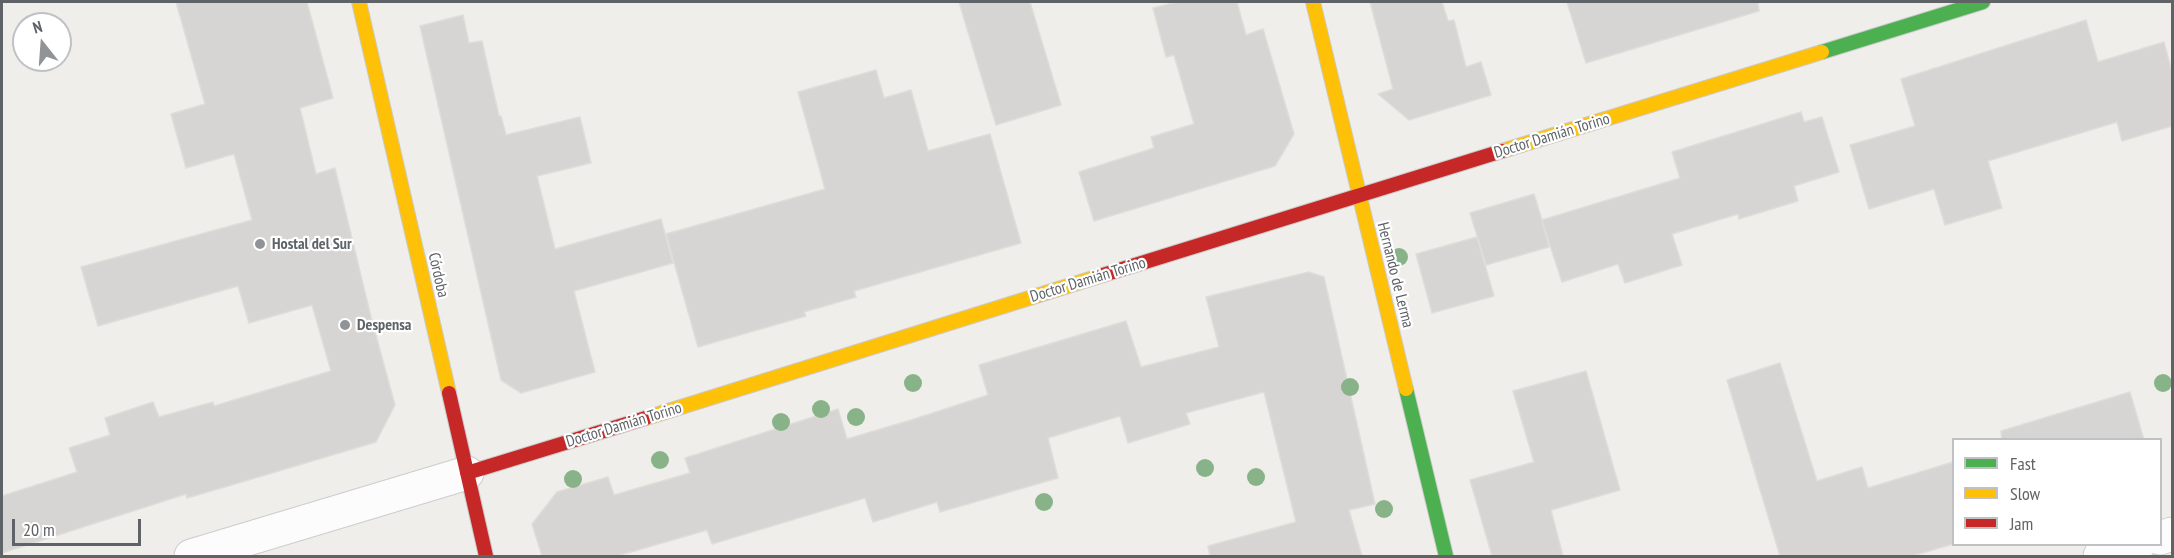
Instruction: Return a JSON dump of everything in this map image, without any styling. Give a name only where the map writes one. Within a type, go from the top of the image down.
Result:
[{"type":"main road","name":"Córdoba","points":[[359,2],[486,556]]},
{"type":"main road","name":"Hernando de Lerma","points":[[1313,2],[1446,556]]},
{"type":"main road","name":"Doctor Damián Torino","points":[[467,473],[1983,2]]},
{"type":"street","name":"Doctor Damián Torino","points":[[191,556],[467,473]]},
{"type":"street","points":[[2100,556],[2132,546]]},
{"type":"building","points":[[176,2],[307,2],[333,98],[300,108],[316,174],[335,168],[395,405],[376,442],[187,498],[186,494],[2,553],[2,496],[77,472],[69,448],[110,435],[105,418],[153,402],[159,417],[213,402],[214,406],[331,371],[312,305],[249,323],[238,286],[98,326],[81,267],[252,220],[234,154],[186,168],[171,114],[205,104]]},
{"type":"building","points":[[959,2],[1030,2],[1061,105],[996,125]]},
{"type":"building","points":[[1177,2],[1237,2],[1246,35],[1263,29],[1294,134],[1275,166],[1094,221],[1079,172],[1154,148],[1151,137],[1194,124],[1174,55],[1166,57],[1153,8]]},
{"type":"building","points":[[1370,2],[1442,2],[1448,21],[1454,20],[1466,67],[1481,62],[1491,95],[1409,120],[1378,94],[1393,89]]},
{"type":"building","points":[[1567,2],[1758,2],[1759,11],[1586,63]]},
{"type":"building","points":[[463,15],[469,43],[482,41],[499,116],[501,116],[506,135],[580,117],[591,163],[537,176],[555,249],[661,219],[673,263],[574,291],[595,372],[521,393],[501,380],[420,26]]},
{"type":"building","points":[[2086,20],[2098,62],[2164,42],[2172,72],[2172,126],[2122,141],[2117,122],[1988,161],[2002,208],[1945,225],[1934,189],[1869,209],[1850,145],[1915,126],[1901,79]]},
{"type":"building","points":[[876,70],[884,98],[911,90],[928,151],[990,134],[1021,243],[854,291],[856,297],[804,312],[806,316],[698,347],[666,234],[825,189],[798,92]]},
{"type":"building","points":[[1801,112],[1804,122],[1822,117],[1839,172],[1794,186],[1798,201],[1739,219],[1738,214],[1672,234],[1682,265],[1625,283],[1618,264],[1562,282],[1542,221],[1549,247],[1486,265],[1470,213],[1534,194],[1542,220],[1680,178],[1672,152]]},
{"type":"building","points":[[1477,237],[1494,296],[1432,313],[1416,254]]},
{"type":"building","points":[[1309,272],[1324,277],[1375,504],[1349,510],[1362,556],[1210,556],[1208,546],[1296,522],[1264,392],[1186,413],[1190,424],[1128,443],[1120,416],[1048,438],[1058,478],[940,512],[937,502],[873,522],[865,498],[712,544],[707,530],[617,556],[542,556],[532,524],[557,492],[608,477],[614,495],[690,473],[685,458],[838,409],[847,439],[911,420],[988,395],[979,365],[1126,321],[1141,367],[1219,347],[1206,297]]},
{"type":"building","points":[[1780,363],[1817,481],[1862,467],[1868,488],[1952,462],[1952,544],[1912,556],[1780,556],[1727,380]]},
{"type":"building","points":[[1586,371],[1620,490],[1551,510],[1563,556],[1492,556],[1470,480],[1534,462],[1513,391]]},
{"type":"building","points":[[2130,392],[2143,438],[2002,438],[2001,431]]},
{"type":"traffic: fast","points":[[1822,52],[1983,2]]},
{"type":"traffic: fast","points":[[1406,389],[1446,556]]},
{"type":"traffic: slow","points":[[359,2],[449,393]]},
{"type":"traffic: slow","points":[[1313,2],[1406,389]]},
{"type":"traffic: slow","points":[[1502,151],[1822,52]]},
{"type":"traffic: slow","points":[[646,418],[1103,275]]},
{"type":"traffic: jam","points":[[1103,275],[1502,151]]},
{"type":"traffic: jam","points":[[449,393],[486,556]]},
{"type":"traffic: jam","points":[[467,473],[646,418]]},
{"type":"place","name":"Hostal del Sur","points":[[260,244]]},
{"type":"place","name":"Despensa","points":[[345,325]]}]
